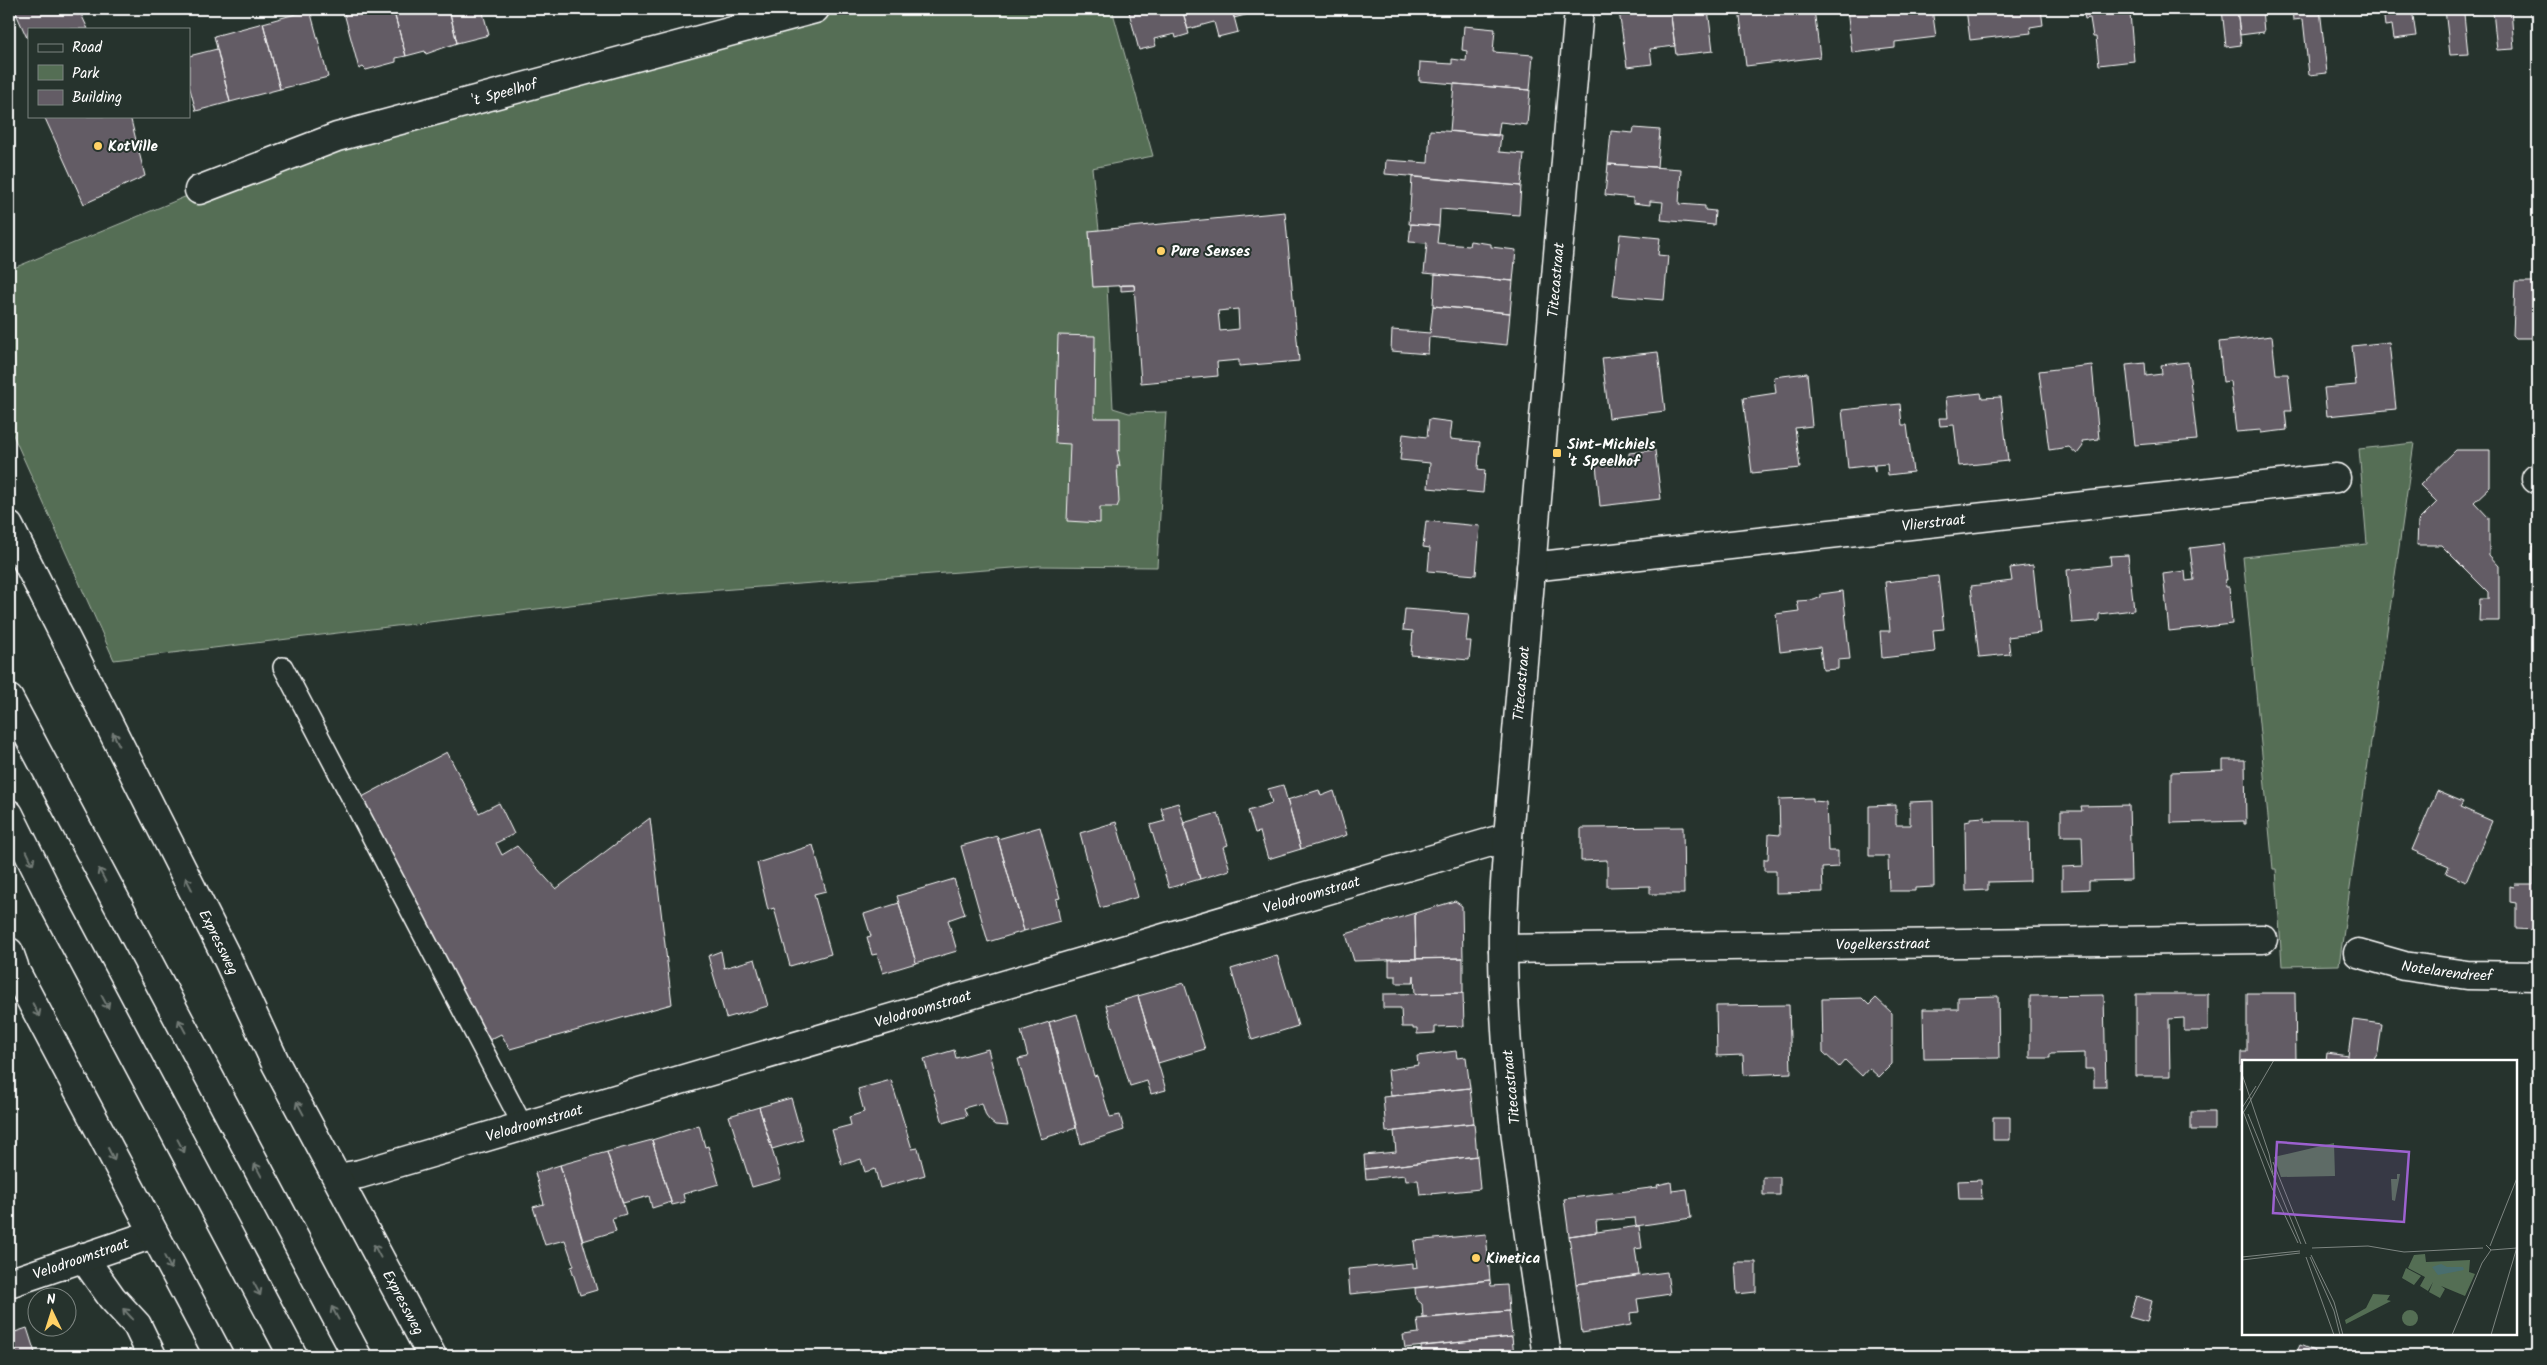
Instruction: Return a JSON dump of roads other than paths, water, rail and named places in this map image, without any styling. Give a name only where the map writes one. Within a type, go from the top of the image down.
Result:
[{"type":"main road","name":"'t Speelhof","points":[[199,190],[336,137],[815,9]]},
{"type":"main road","name":"Titecastraat","points":[[1547,1356],[1516,1144],[1506,1040],[1502,949],[1508,836],[1579,9]]},
{"type":"main road","name":"Vlierstraat","points":[[1531,567],[2336,478]]},
{"type":"main road","name":"Expressweg","points":[[9,526],[228,960],[276,1064],[432,1356]]},
{"type":"main road","points":[[9,699],[358,1356]]},
{"type":"main road","points":[[9,814],[59,915],[293,1356]]},
{"type":"main road","name":"Velodroomstraat","points":[[338,1178],[360,1174],[1508,836]]},
{"type":"main road","name":"Vogelkersstraat","points":[[1502,949],[2263,939]]},
{"type":"main road","name":"Notelarendreef","points":[[2358,953],[2404,966],[2467,975],[2538,976]]},
{"type":"main road","points":[[10,959],[218,1356]]},
{"type":"main road","name":"Velodroomstraat","points":[[9,1283],[153,1234]]},
{"type":"main road","points":[[83,1257],[112,1298],[137,1325],[152,1356]]},
{"type":"lane","points":[[283,667],[523,1126]]},
{"type":"place","name":"KotVille","points":[[98,146]]},
{"type":"place","name":"Pure Senses","points":[[1161,251]]},
{"type":"place","name":"Sint-Michiels 't Speelhof","points":[[1557,453]]},
{"type":"place","name":"Kinetica","points":[[1476,1258]]}]
